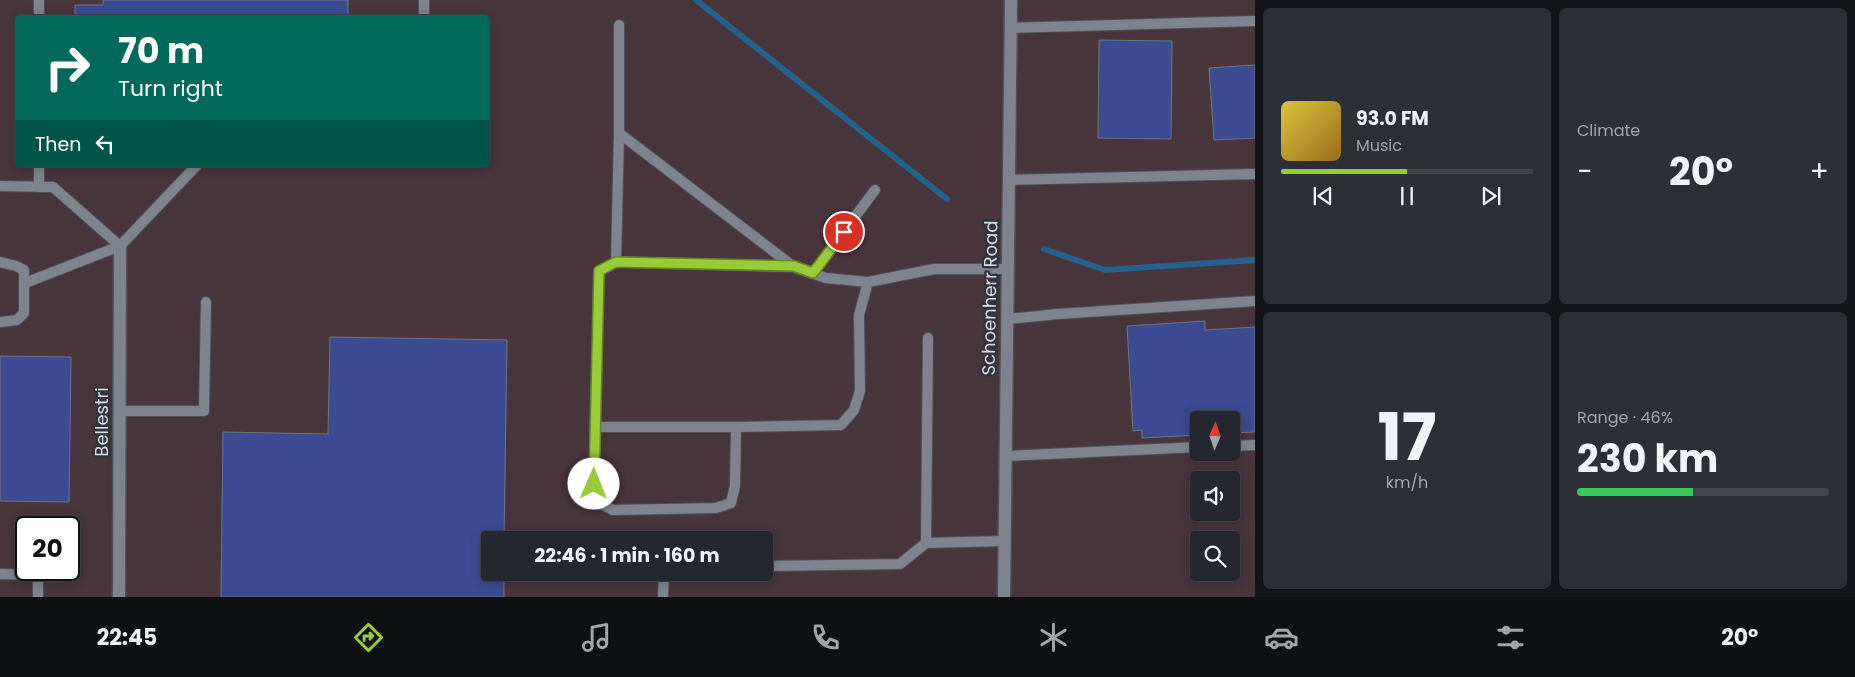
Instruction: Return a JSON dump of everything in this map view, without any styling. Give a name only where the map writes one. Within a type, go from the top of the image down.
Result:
[{"type":"street","name":"Schoenherr Road","points":[[1004,597],[1011,0]]},
{"type":"street","name":"Bellestri","points":[[119,597],[120,246]]},
{"type":"lane","points":[[39,0],[39,15]]},
{"type":"lane","points":[[424,0],[424,15]]},
{"type":"lane","points":[[1011,28],[1255,20]]},
{"type":"lane","points":[[616,262],[619,25]]},
{"type":"lane","points":[[619,133],[794,266],[826,278],[868,282],[934,269],[1008,269]]},
{"type":"lane","points":[[39,167],[39,187]]},
{"type":"lane","points":[[25,283],[120,246],[195,167]]},
{"type":"lane","points":[[1009,180],[1255,174]]},
{"type":"lane","points":[[0,186],[53,187],[120,246]]},
{"type":"lane","points":[[813,273],[875,190]]},
{"type":"lane","points":[[0,262],[24,270],[25,283],[24,312],[17,320],[0,322]]},
{"type":"lane","points":[[736,427],[735,486],[731,503],[716,508],[613,510],[598,502],[594,484],[599,271],[616,262],[794,266]]},
{"type":"lane","points":[[595,427],[840,425],[854,410],[860,391],[858,315],[868,282]]},
{"type":"lane","points":[[1008,319],[1255,301]]},
{"type":"lane","points":[[120,410],[204,412],[206,302]]},
{"type":"lane","points":[[926,543],[928,338]]},
{"type":"lane","points":[[1240,446],[1255,445]]},
{"type":"lane","points":[[1006,456],[1190,448]]},
{"type":"lane","points":[[773,566],[900,564],[926,543],[1004,541]]},
{"type":"lane","points":[[0,574],[38,575],[38,597]]},
{"type":"lane","points":[[663,597],[664,581]]},
{"type":"shaded area","points":[[0,0],[1255,0],[1255,597],[0,597]]},
{"type":"building","points":[[103,0],[348,0],[348,15],[75,15],[75,5],[103,5]]},
{"type":"building","points":[[1099,40],[1172,41],[1171,139],[1098,138]]},
{"type":"building","points":[[1255,65],[1255,138],[1214,140],[1209,68]]},
{"type":"building","points":[[1205,321],[1205,330],[1255,327],[1255,432],[1240,433],[1240,411],[1190,411],[1190,435],[1142,438],[1142,430],[1133,431],[1127,326]]},
{"type":"building","points":[[330,337],[507,340],[504,531],[481,531],[481,581],[504,581],[504,597],[221,597],[223,432],[328,434]]},
{"type":"building","points":[[0,356],[71,357],[69,502],[0,501]]},
{"type":"waterway","points":[[696,0],[947,199]]},
{"type":"waterway","points":[[1044,249],[1105,270],[1255,260]]},
{"type":"route","points":[[594,484],[599,271],[616,262],[794,266],[813,273],[844,232]]}]
